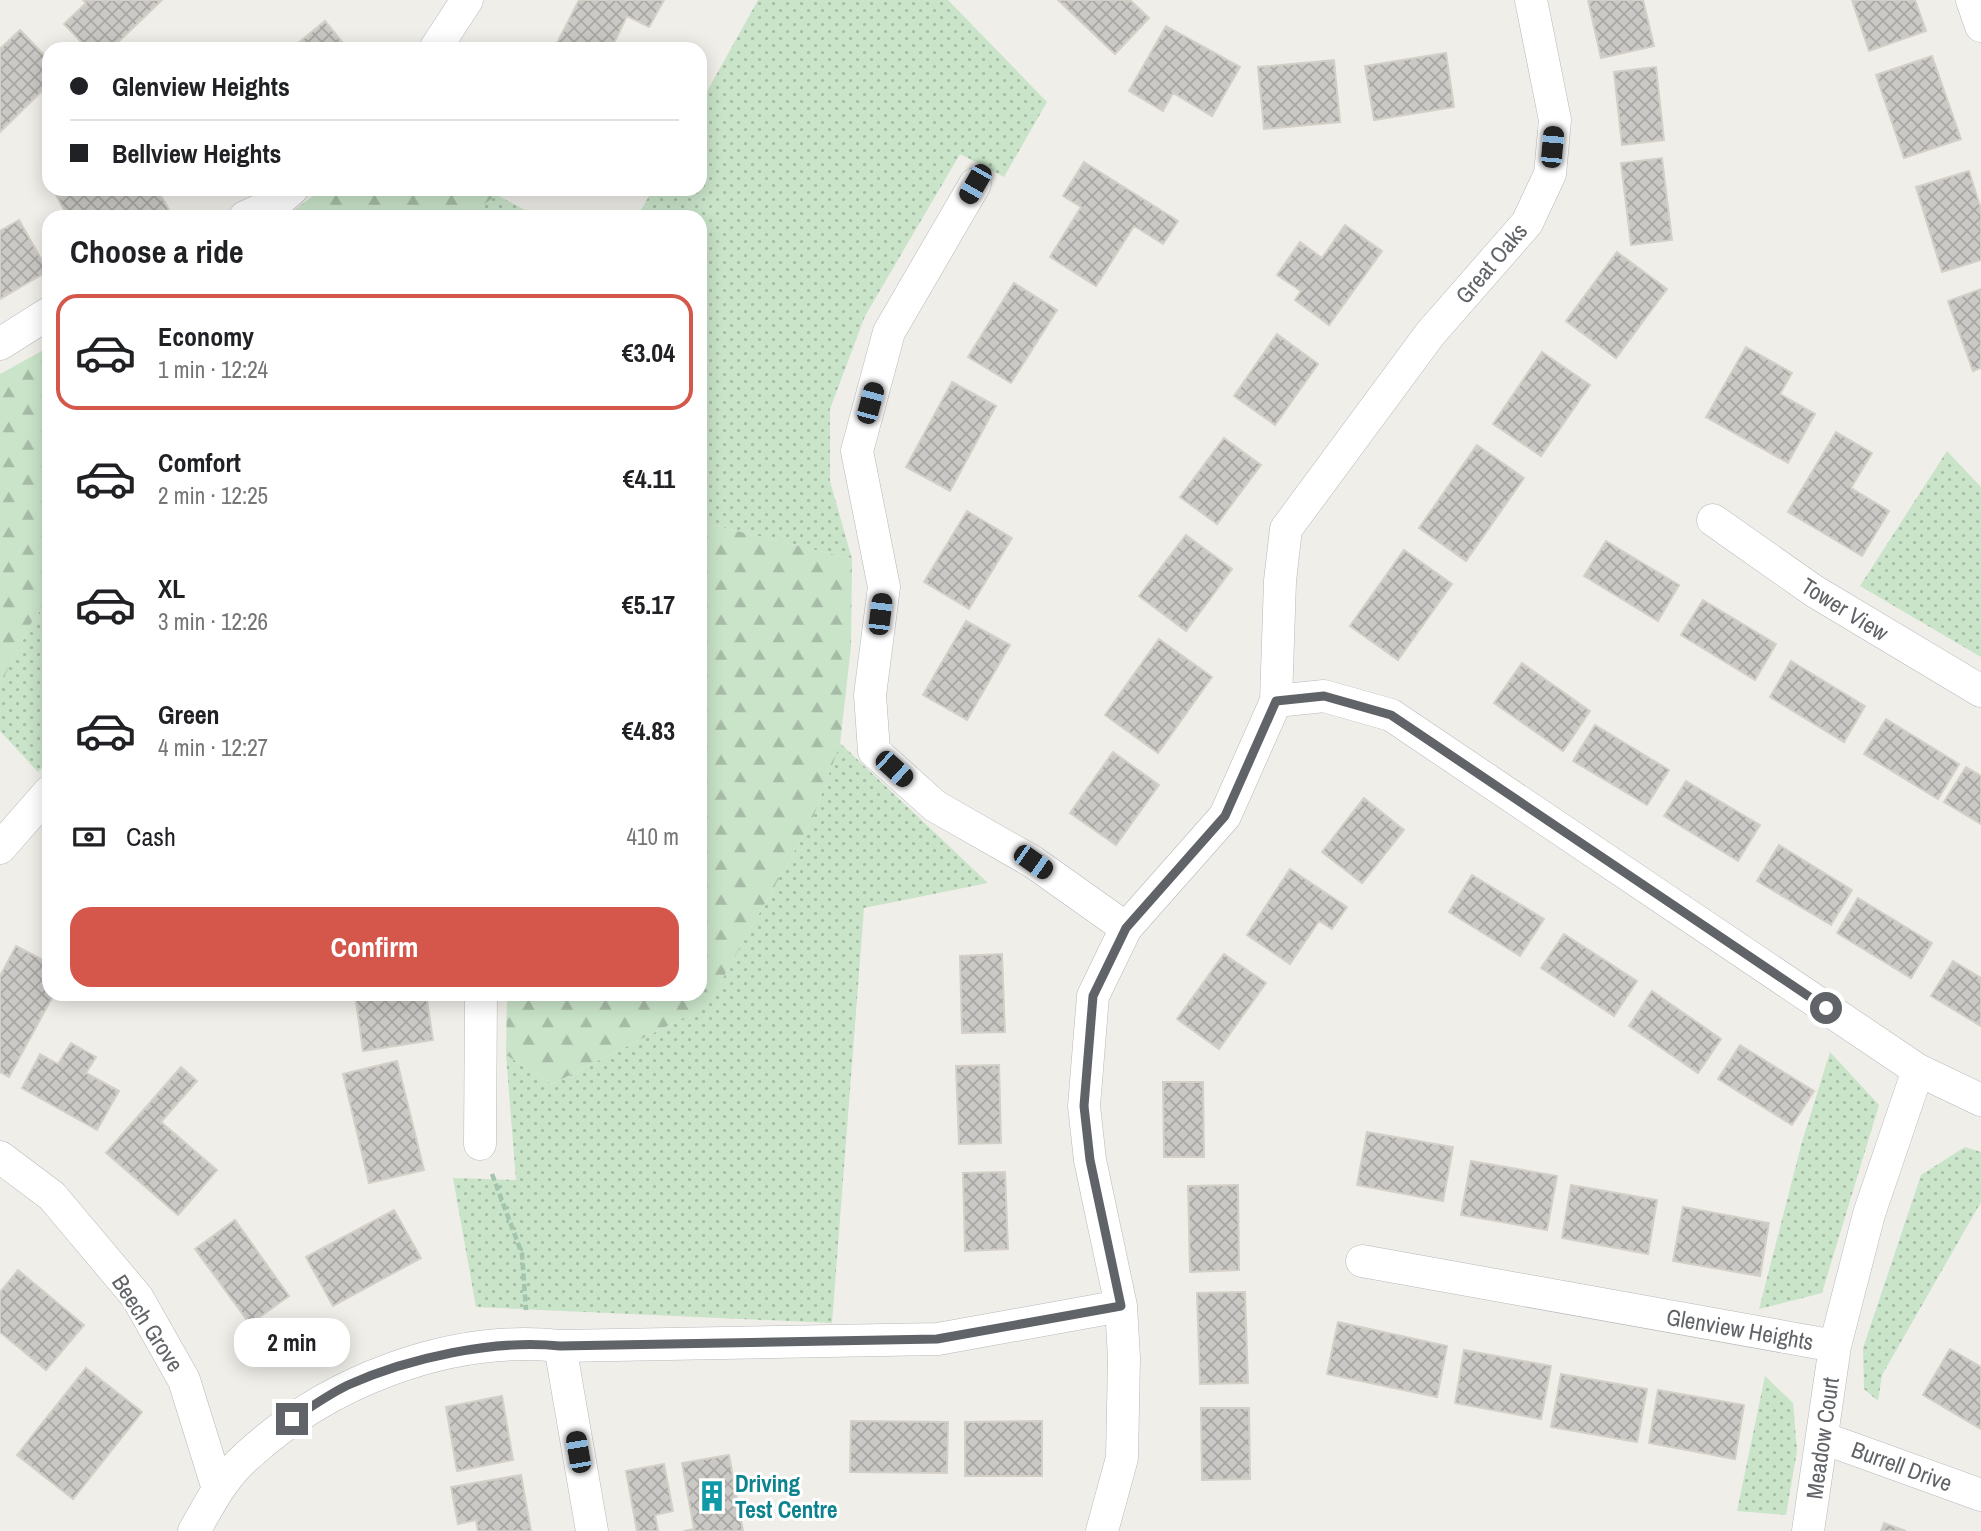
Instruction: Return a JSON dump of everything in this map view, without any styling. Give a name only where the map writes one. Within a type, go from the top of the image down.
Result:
[{"type":"street","points":[[440,42],[467,0]]},
{"type":"street","name":"Great Oaks","points":[[1276,701],[1280,580],[1286,529],[1365,418],[1430,334],[1527,223],[1550,174],[1555,120],[1531,0]]},
{"type":"street","points":[[1972,0],[1981,26]]},
{"type":"street","points":[[975,184],[888,332],[857,451],[884,587],[870,695],[874,751],[935,806],[1033,862],[1126,928]]},
{"type":"street","points":[[261,210],[284,196]]},
{"type":"street","points":[[0,344],[42,317]]},
{"type":"street","name":"Tower View","points":[[1713,520],[1814,591],[1981,691]]},
{"type":"street","points":[[1102,1531],[1122,1458],[1124,1358],[1121,1306],[1090,1160],[1084,1106],[1093,996],[1126,928],[1225,816],[1276,701],[1324,696],[1391,715],[1918,1070],[1981,1100]]},
{"type":"street","points":[[0,848],[42,800]]},
{"type":"street","points":[[480,1144],[481,1001]]},
{"type":"street","name":"Glenview Heights","points":[[1362,1261],[1835,1346],[1869,1214],[1918,1070]]},
{"type":"street","name":"Beech Grove","points":[[0,1157],[52,1196],[137,1297],[184,1380],[218,1489]]},
{"type":"street","points":[[194,1531],[218,1489],[244,1458],[292,1419],[348,1385],[445,1353],[528,1343],[560,1346],[937,1339],[1121,1306]]},
{"type":"street","points":[[560,1346],[592,1531]]},
{"type":"street","name":"Meadow Court","points":[[1808,1531],[1835,1346]]},
{"type":"street","name":"Burrell Drive","points":[[1822,1437],[1981,1495]]},
{"type":"path","points":[[480,1144],[522,1254],[528,1343]]},
{"type":"green space","points":[[758,0],[948,0],[1047,102],[1004,177],[960,154],[865,316],[830,409],[830,481],[852,559],[707,524],[707,210],[641,210],[649,196],[707,196],[707,91]]},
{"type":"green space","points":[[313,196],[496,196],[476,210],[294,210]]},
{"type":"green space","points":[[499,196],[525,210],[476,210]]},
{"type":"green space","points":[[42,351],[42,608],[30,625],[0,685],[0,374]]},
{"type":"green space","points":[[1947,451],[1981,487],[1981,657],[1860,586]]},
{"type":"green space","points":[[707,524],[852,559],[851,646],[840,744],[813,818],[707,1006],[552,1084],[506,1055],[507,1001],[707,1001]]},
{"type":"green space","points":[[42,608],[42,768],[38,772],[0,731],[0,685],[30,625]]},
{"type":"green space","points":[[840,743],[988,883],[864,908],[832,1323],[476,1307],[453,1178],[516,1180],[506,1055],[552,1084],[707,1006],[813,818]]},
{"type":"green space","points":[[1830,1052],[1879,1105],[1822,1293],[1759,1309],[1802,1142]]},
{"type":"green space","points":[[1965,1147],[1981,1152],[1981,1202],[1882,1375],[1878,1401],[1864,1389],[1863,1348],[1921,1175]]},
{"type":"green space","points":[[1765,1376],[1793,1403],[1797,1451],[1786,1515],[1737,1511]]},
{"type":"building","points":[[83,0],[162,0],[118,42],[81,42],[64,24],[86,3]]},
{"type":"building","points":[[579,0],[664,0],[649,27],[627,16],[614,42],[558,42]]},
{"type":"building","points":[[1058,0],[1130,0],[1149,18],[1115,54]]},
{"type":"building","points":[[1588,0],[1643,0],[1654,46],[1601,58]]},
{"type":"building","points":[[1852,0],[1915,0],[1926,31],[1869,51]]},
{"type":"building","points":[[325,21],[342,42],[300,42]]},
{"type":"building","points":[[1166,26],[1240,67],[1212,116],[1173,93],[1163,111],[1129,91]]},
{"type":"building","points":[[20,30],[42,53],[42,91],[0,132],[0,49]]},
{"type":"building","points":[[1446,53],[1454,107],[1374,120],[1365,66]]},
{"type":"building","points":[[1932,56],[1961,139],[1904,158],[1876,75]]},
{"type":"building","points":[[1334,60],[1340,122],[1264,129],[1258,67]]},
{"type":"building","points":[[1656,67],[1664,140],[1622,145],[1614,72]]},
{"type":"building","points":[[1662,158],[1672,240],[1631,245],[1621,163]]},
{"type":"building","points":[[1084,162],[1178,221],[1163,244],[1134,226],[1096,286],[1050,257],[1081,207],[1063,196]]},
{"type":"building","points":[[1969,171],[1981,209],[1981,260],[1942,272],[1916,187]]},
{"type":"building","points":[[57,196],[161,196],[169,210],[64,210]]},
{"type":"building","points":[[19,220],[42,260],[42,274],[0,299],[0,231]]},
{"type":"building","points":[[1345,225],[1382,251],[1329,325],[1295,300],[1301,291],[1277,275],[1300,242],[1322,258]]},
{"type":"building","points":[[1617,252],[1667,289],[1616,358],[1566,321]]},
{"type":"building","points":[[1014,283],[1057,310],[1011,383],[968,357]]},
{"type":"building","points":[[1981,289],[1981,368],[1973,371],[1948,301]]},
{"type":"building","points":[[1277,334],[1318,364],[1275,425],[1234,396]]},
{"type":"building","points":[[1746,347],[1792,373],[1780,394],[1815,414],[1788,463],[1706,417]]},
{"type":"building","points":[[1542,352],[1590,385],[1541,456],[1493,424]]},
{"type":"building","points":[[952,382],[996,406],[950,491],[906,467]]},
{"type":"building","points":[[1836,432],[1872,453],[1851,488],[1889,511],[1862,556],[1788,512]]},
{"type":"building","points":[[1224,438],[1261,465],[1217,524],[1180,497]]},
{"type":"building","points":[[1477,445],[1524,478],[1466,561],[1419,528]]},
{"type":"building","points":[[967,511],[1012,538],[969,609],[924,582]]},
{"type":"building","points":[[1186,535],[1232,569],[1186,631],[1139,596]]},
{"type":"building","points":[[1606,541],[1679,585],[1658,621],[1584,576]]},
{"type":"building","points":[[1404,550],[1452,584],[1398,660],[1350,626]]},
{"type":"building","points":[[1703,600],[1776,644],[1755,680],[1681,635]]},
{"type":"building","points":[[966,621],[1010,645],[967,720],[923,695]]},
{"type":"building","points":[[1159,639],[1212,677],[1158,753],[1105,715]]},
{"type":"building","points":[[1791,661],[1865,706],[1844,742],[1770,697]]},
{"type":"building","points":[[1522,663],[1590,711],[1563,751],[1494,703]]},
{"type":"building","points":[[1886,719],[1959,764],[1938,799],[1864,754]]},
{"type":"building","points":[[1595,725],[1669,770],[1647,805],[1573,761]]},
{"type":"building","points":[[1113,752],[1159,785],[1116,845],[1070,813]]},
{"type":"building","points":[[1966,767],[1981,776],[1981,824],[1944,802]]},
{"type":"building","points":[[1686,781],[1760,825],[1738,861],[1664,816]]},
{"type":"building","points":[[1364,798],[1404,830],[1362,883],[1322,852]]},
{"type":"building","points":[[1779,845],[1852,890],[1831,925],[1757,881]]},
{"type":"building","points":[[1290,869],[1347,907],[1332,929],[1319,921],[1290,964],[1247,935]]},
{"type":"building","points":[[1472,875],[1544,919],[1520,956],[1449,912]]},
{"type":"building","points":[[1858,898],[1932,943],[1911,978],[1837,933]]},
{"type":"building","points":[[1564,934],[1637,981],[1614,1016],[1541,968]]},
{"type":"building","points":[[16,946],[42,959],[42,1001],[50,1001],[9,1077],[0,1072],[0,976]]},
{"type":"building","points":[[1002,954],[1005,1032],[962,1033],[960,956]]},
{"type":"building","points":[[1224,954],[1266,983],[1219,1049],[1177,1019]]},
{"type":"building","points":[[1953,961],[1981,978],[1981,1026],[1931,996]]},
{"type":"building","points":[[1652,991],[1721,1039],[1698,1073],[1629,1026]]},
{"type":"building","points":[[356,1001],[427,1001],[433,1040],[363,1051]]},
{"type":"building","points":[[71,1043],[96,1057],[86,1073],[119,1091],[97,1130],[22,1088],[40,1054],[58,1064]]},
{"type":"building","points":[[1740,1045],[1814,1091],[1792,1125],[1718,1079]]},
{"type":"building","points":[[397,1061],[424,1170],[369,1183],[343,1074]]},
{"type":"building","points":[[999,1065],[1001,1143],[959,1144],[956,1066]]},
{"type":"building","points":[[181,1067],[197,1081],[161,1122],[217,1170],[178,1215],[106,1153]]},
{"type":"building","points":[[1163,1082],[1203,1082],[1204,1157],[1164,1157]]},
{"type":"building","points":[[1367,1132],[1453,1147],[1443,1201],[1357,1185]]},
{"type":"building","points":[[1471,1161],[1557,1176],[1547,1230],[1461,1215]]},
{"type":"building","points":[[1005,1172],[1008,1249],[965,1251],[963,1173]]},
{"type":"building","points":[[1238,1185],[1239,1270],[1190,1272],[1188,1186]]},
{"type":"building","points":[[1571,1185],[1657,1200],[1648,1254],[1562,1238]]},
{"type":"building","points":[[1683,1207],[1769,1223],[1760,1276],[1673,1261]]},
{"type":"building","points":[[394,1210],[421,1258],[333,1306],[306,1257]]},
{"type":"building","points":[[235,1220],[289,1296],[250,1324],[195,1249]]},
{"type":"building","points":[[18,1270],[84,1325],[46,1370],[0,1332],[0,1292]]},
{"type":"building","points":[[1245,1292],[1248,1383],[1200,1384],[1197,1293]]},
{"type":"building","points":[[1338,1322],[1447,1346],[1437,1397],[1327,1374]]},
{"type":"building","points":[[1950,1349],[1981,1367],[1981,1429],[1923,1395]]},
{"type":"building","points":[[1464,1350],[1551,1366],[1541,1419],[1455,1403]]},
{"type":"building","points":[[86,1368],[142,1412],[73,1499],[17,1455]]},
{"type":"building","points":[[1561,1374],[1647,1389],[1637,1442],[1551,1427]]},
{"type":"building","points":[[1658,1390],[1744,1405],[1735,1459],[1649,1443]]},
{"type":"building","points":[[502,1396],[513,1460],[457,1471],[446,1407]]},
{"type":"building","points":[[1201,1408],[1249,1408],[1250,1479],[1202,1480]]},
{"type":"building","points":[[851,1421],[948,1422],[947,1473],[850,1472]]},
{"type":"building","points":[[1042,1421],[1042,1476],[965,1476],[965,1422]]},
{"type":"building","name":"Driving Test Centre","points":[[729,1455],[743,1531],[684,1531],[694,1529],[682,1463]]},
{"type":"building","name":"Driving Test Centre","points":[[664,1464],[673,1511],[655,1515],[658,1531],[637,1531],[626,1471]]},
{"type":"building","points":[[521,1475],[531,1531],[478,1531],[476,1520],[458,1524],[451,1487]]},
{"type":"building","points":[[1884,1523],[1906,1531],[1881,1531]]},
{"type":"place","name":"Driving Test Centre","points":[[712,1496]]},
{"type":"route","points":[[292,1419],[348,1385],[445,1353],[528,1343],[560,1346],[937,1339],[1121,1306],[1090,1160],[1084,1106],[1093,996],[1126,928],[1225,816],[1276,701],[1324,696],[1391,715],[1826,1008]]}]
